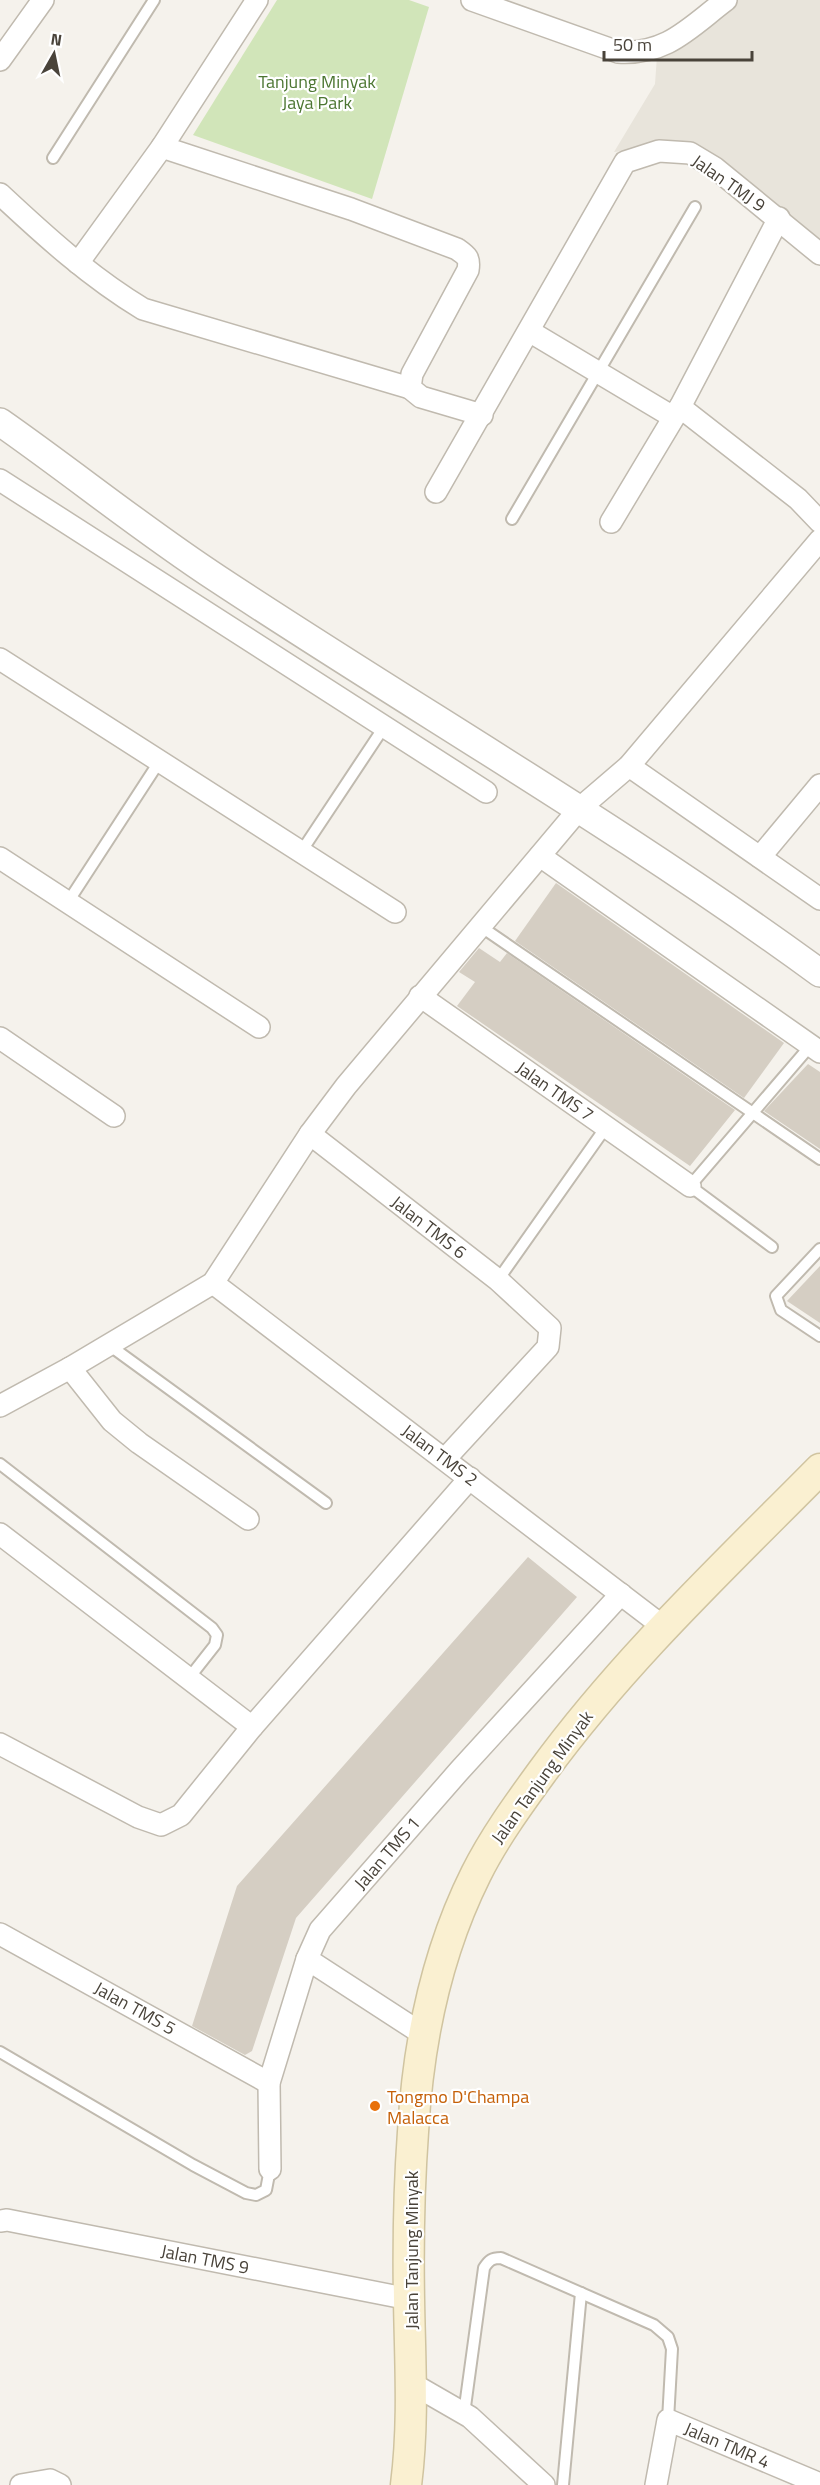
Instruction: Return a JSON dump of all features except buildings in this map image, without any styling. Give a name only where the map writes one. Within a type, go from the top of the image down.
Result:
[{"type":"main road","name":"Jalan Tanjung Minyak","points":[[406,2485],[411,2430],[409,2299],[413,2130],[420,2056],[449,1939],[490,1847],[569,1734],[665,1628],[820,1469]]},
{"type":"street","points":[[0,60],[7,37],[43,0]]},
{"type":"street","points":[[78,263],[162,147],[257,0]]},
{"type":"street","points":[[472,0],[618,52],[639,54],[667,45],[726,0]]},
{"type":"street","points":[[162,147],[351,209],[457,249],[467,256],[470,261],[468,270],[412,374],[410,388]]},
{"type":"street","name":"Jalan TMJ 9","points":[[529,331],[625,162],[659,152],[690,153],[715,168],[779,218],[820,254]]},
{"type":"street","points":[[0,194],[59,249],[116,292],[143,309],[410,388],[421,397],[482,415]]},
{"type":"street","points":[[611,522],[676,412],[779,218]]},
{"type":"street","points":[[436,492],[529,331],[599,373],[676,412],[798,499],[820,522]]},
{"type":"street","points":[[2,430],[215,578],[580,808],[820,973]]},
{"type":"street","points":[[0,480],[486,792]]},
{"type":"street","points":[[0,1406],[70,1368],[213,1283],[309,1134],[345,1086],[580,808],[629,766],[820,540]]},
{"type":"street","points":[[0,659],[394,912]]},
{"type":"street","points":[[629,766],[820,899]]},
{"type":"street","points":[[760,857],[818,790]]},
{"type":"street","points":[[540,856],[815,1049]]},
{"type":"street","points":[[0,858],[260,1027]]},
{"type":"street","name":"Jalan TMS 7","points":[[420,996],[690,1186]]},
{"type":"street","points":[[0,1038],[114,1116]]},
{"type":"street","name":"Jalan TMS 6","points":[[309,1134],[498,1280],[550,1328],[548,1347],[445,1459]]},
{"type":"street","name":"Jalan TMS 2","points":[[213,1283],[665,1628]]},
{"type":"street","points":[[70,1368],[112,1421],[139,1443],[248,1519]]},
{"type":"street","points":[[0,1744],[138,1817],[161,1825],[181,1815],[252,1727],[470,1478]]},
{"type":"street","points":[[0,1534],[252,1727]]},
{"type":"street","name":"Jalan TMS 1","points":[[270,2169],[269,2083],[307,1959],[320,1930],[460,1770],[621,1594]]},
{"type":"street","name":"Jalan TMS 5","points":[[0,1934],[269,2083]]},
{"type":"street","points":[[307,1959],[424,2035]]},
{"type":"street","name":"Jalan TMS 9","points":[[0,2221],[7,2220],[409,2299]]},
{"type":"street","points":[[411,2383],[464,2414],[544,2485]]},
{"type":"street","points":[[656,2485],[668,2420]]},
{"type":"street","name":"Jalan TMR 4","points":[[668,2420],[820,2484]]},
{"type":"street","points":[[21,2485],[50,2480],[60,2485]]},
{"type":"lane","points":[[53,158],[154,0]]},
{"type":"lane","points":[[512,519],[694,207]]},
{"type":"lane","points":[[301,852],[384,727]]},
{"type":"lane","points":[[68,902],[159,762]]},
{"type":"lane","points":[[480,926],[820,1159]]},
{"type":"lane","points":[[772,1246],[690,1186],[752,1113],[815,1049]]},
{"type":"lane","points":[[498,1280],[606,1127]]},
{"type":"lane","points":[[820,1249],[776,1296],[781,1310],[820,1336]]},
{"type":"lane","points":[[109,1345],[326,1503]]},
{"type":"lane","points":[[0,1464],[212,1628],[217,1635],[215,1645],[189,1678]]},
{"type":"lane","points":[[0,2052],[193,2165],[246,2193],[256,2195],[266,2190],[270,2169]]},
{"type":"lane","points":[[464,2414],[484,2268],[488,2261],[501,2258],[654,2325],[668,2337],[672,2349],[668,2420]]},
{"type":"lane","points":[[563,2485],[581,2293]]},
{"type":"shaded area","points":[[719,0],[820,0],[820,248],[782,215],[660,147],[614,152],[655,84],[658,42]]},
{"type":"green space","name":"Tanjung Minyak Jaya Park","points":[[277,0],[409,0],[429,7],[372,199],[193,135]]},
{"type":"place","name":"Tongmo D'Champa Malacca","points":[[375,2106]]}]
